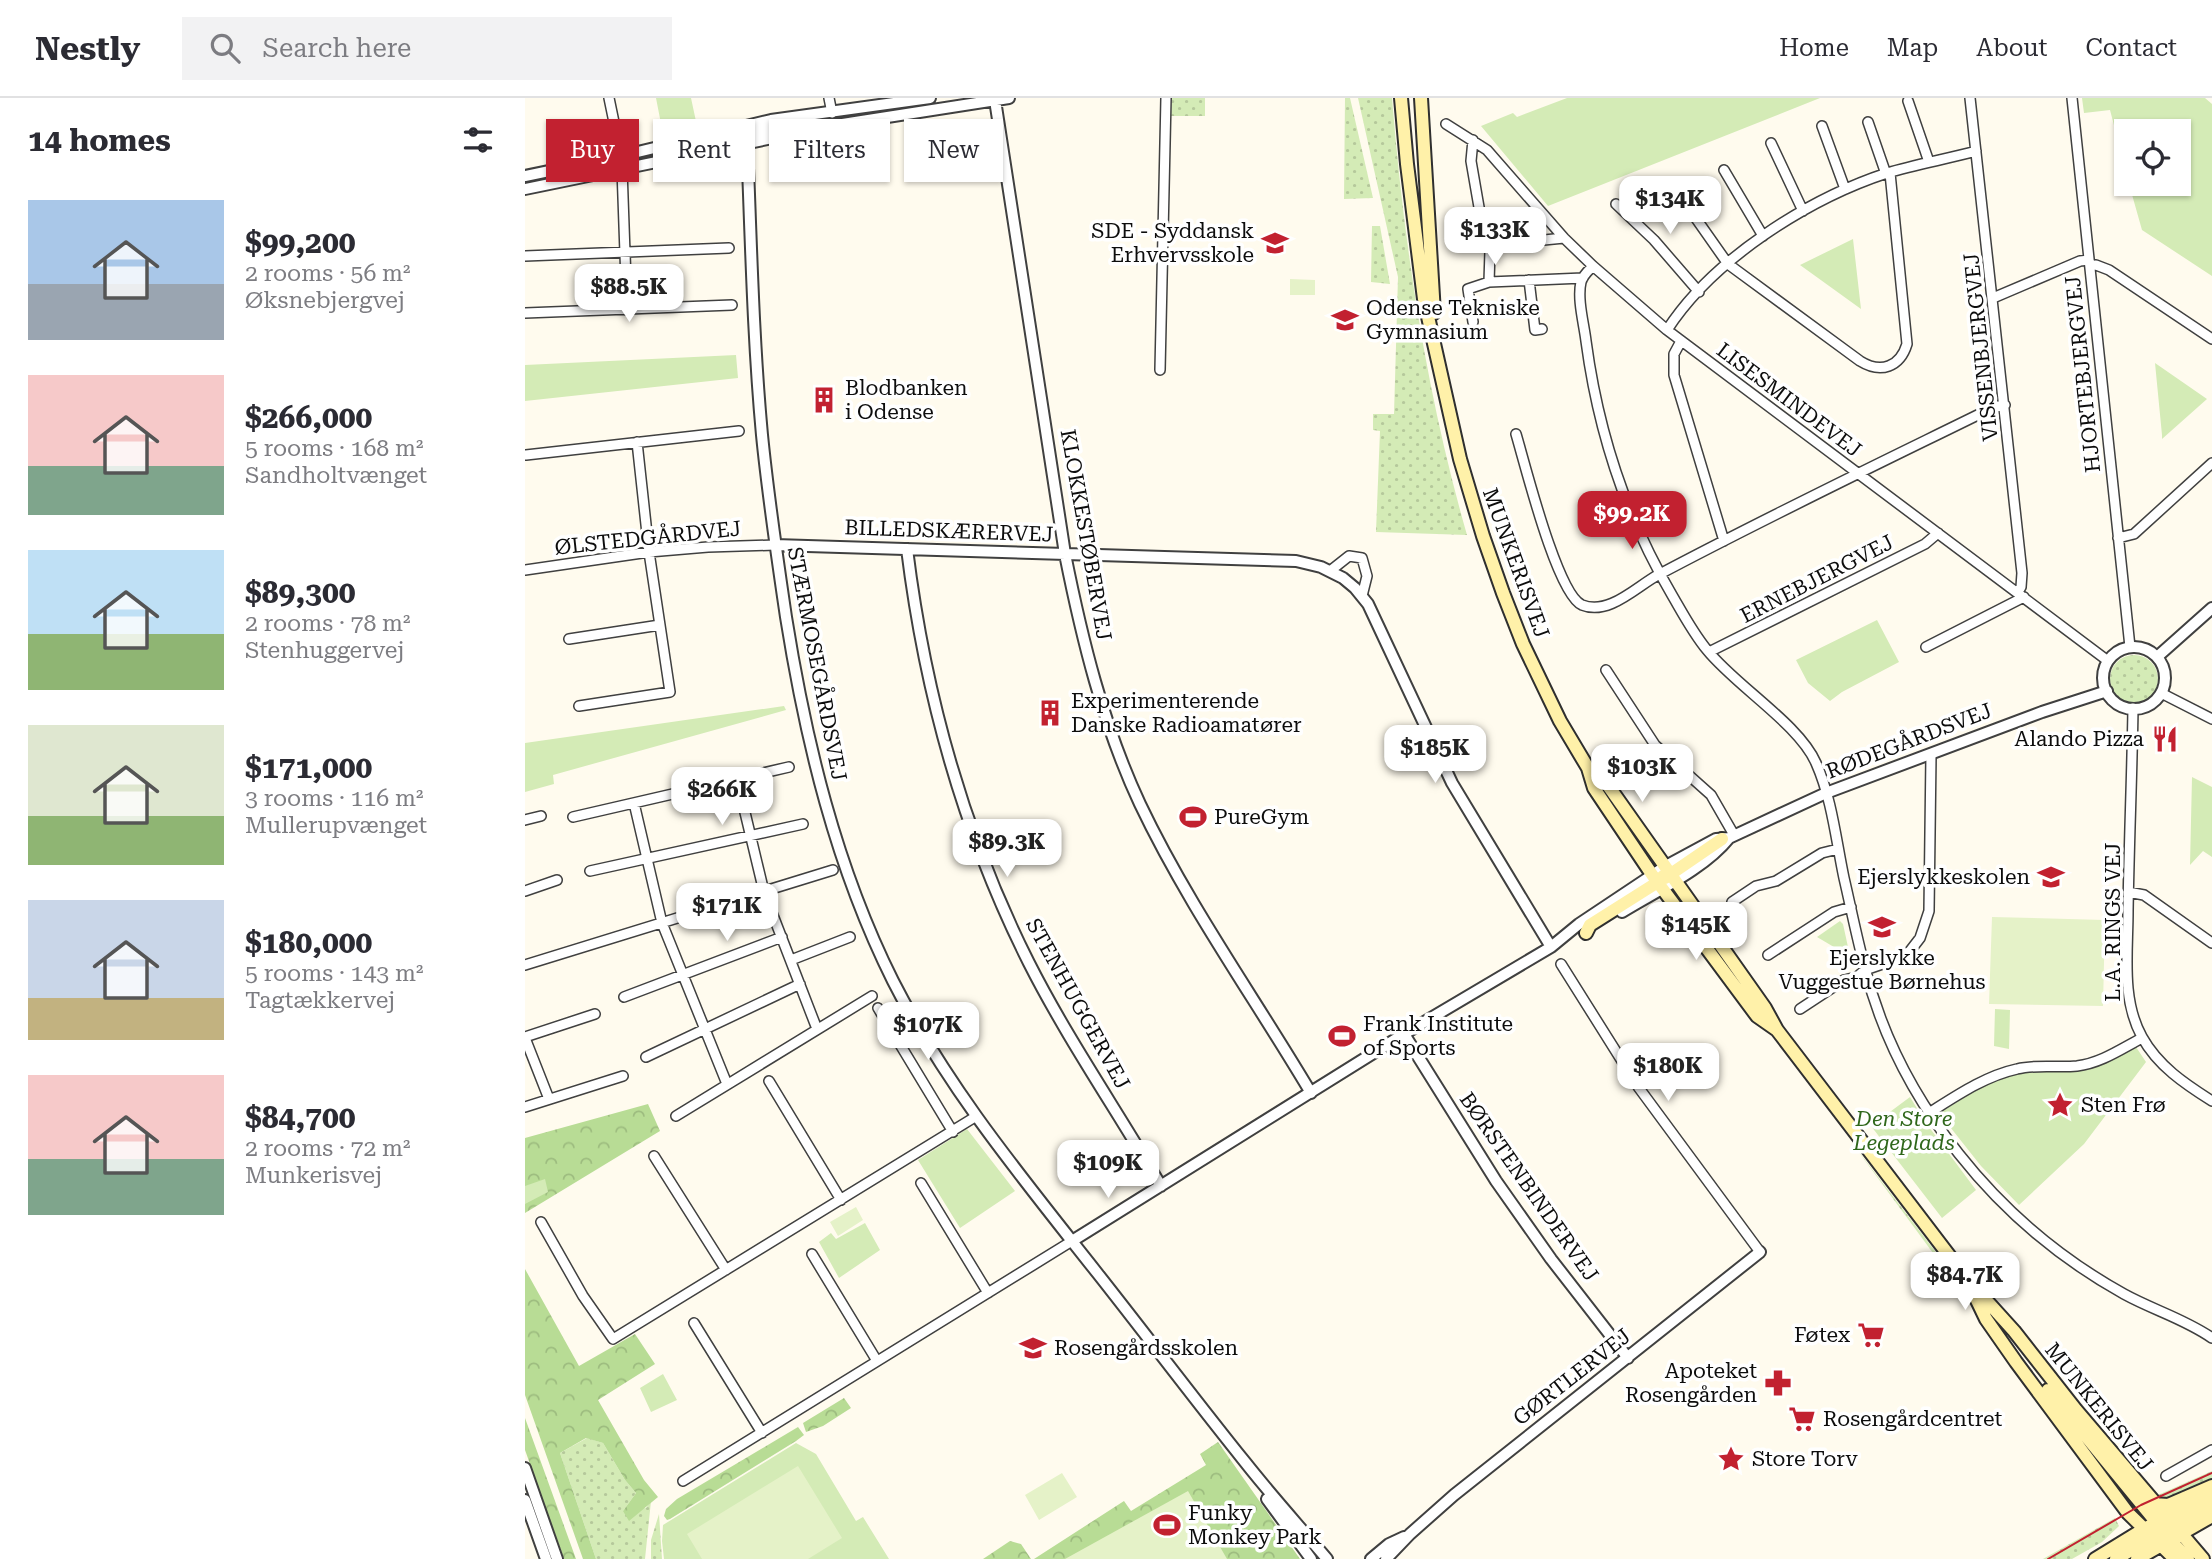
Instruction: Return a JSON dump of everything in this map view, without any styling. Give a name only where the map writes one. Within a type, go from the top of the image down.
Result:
[{"type":"main road","name":"MUNKERISVEJ","points":[[1401,98],[1424,299],[1460,459],[1483,536],[1523,644],[1560,721],[1588,768],[1594,788],[1735,965],[1777,1030],[1967,1279],[2014,1331],[2154,1504],[2165,1535]]},
{"type":"main road","points":[[1413,98],[1417,148],[1425,169]]},
{"type":"main road","name":"MUNKERISVEJ","points":[[1421,98],[1429,259],[1439,359]]},
{"type":"main road","name":"MUNKERISVEJ","points":[[1588,768],[1607,784],[1664,877],[1758,1016],[1777,1030]]},
{"type":"main road","points":[[1586,933],[1590,925],[1728,837]]},
{"type":"main road","name":"MUNKERISVEJ","points":[[1967,1279],[1986,1319],[2128,1513],[2203,1559]]},
{"type":"main road","points":[[2154,1504],[2168,1505],[2212,1486]]},
{"type":"main road","points":[[2137,1559],[2212,1496]]},
{"type":"main road","points":[[2116,1559],[2165,1535],[2212,1506]]},
{"type":"main road","points":[[2095,1559],[2212,1516]]},
{"type":"main road","points":[[2150,1559],[2163,1552],[2165,1535]]},
{"type":"main road","points":[[2165,1535],[2188,1559]]},
{"type":"street","points":[[609,98],[613,119]]},
{"type":"street","points":[[829,98],[832,113]]},
{"type":"street","points":[[755,124],[930,98]]},
{"type":"street","points":[[755,140],[896,114],[1009,98]]},
{"type":"street","points":[[1160,370],[1165,98]]},
{"type":"street","name":"VISSENBJERGVEJ","points":[[1970,98],[2005,405],[2022,573],[2021,595]]},
{"type":"street","name":"HJORTEBJERGVEJ","points":[[2072,98],[2130,647]]},
{"type":"street","name":"KLOKKESTØBERVEJ","points":[[995,100],[1065,554],[1095,681],[1113,737],[1140,803],[1187,893],[1311,1093]]},
{"type":"street","points":[[1908,101],[1929,162]]},
{"type":"street","points":[[755,132],[794,124],[813,116]]},
{"type":"street","points":[[1676,190],[1728,264],[1869,367],[1889,367],[1898,362],[1907,344],[1888,173],[1868,122]]},
{"type":"street","name":"LISESMINDEVEJ","points":[[1446,124],[1487,150],[1564,238],[1667,330],[2108,661]]},
{"type":"street","points":[[1822,126],[1845,189]]},
{"type":"street","points":[[1473,140],[1471,161],[1484,236]]},
{"type":"street","points":[[1771,142],[1803,211]]},
{"type":"street","points":[[1667,330],[1699,292],[1728,264],[1763,236],[1803,211],[1845,189],[1888,173],[1976,151]]},
{"type":"street","points":[[1724,170],[1763,236]]},
{"type":"street","points":[[525,176],[546,172]]},
{"type":"street","points":[[525,189],[559,182]]},
{"type":"street","points":[[622,182],[627,310]]},
{"type":"street","name":"STÆRMOSEGÅRDSVEJ","points":[[749,182],[762,431],[775,545],[813,761],[845,867],[868,927],[894,982],[935,1055],[975,1117],[1244,1461],[1327,1559]]},
{"type":"street","points":[[1616,204],[1654,240],[1699,292]]},
{"type":"street","points":[[1489,282],[1490,251],[1493,245],[1564,238]]},
{"type":"street","points":[[525,256],[729,248]]},
{"type":"street","points":[[1993,298],[2081,261],[2109,270],[2212,339]]},
{"type":"street","points":[[1593,266],[1583,278],[1581,292],[1587,347],[1603,429],[1626,501],[1660,574],[1692,629],[1709,652],[1809,751],[1826,793],[1865,970],[1888,1036],[1904,1070],[1929,1113],[1991,1192],[2037,1235],[2117,1290],[2212,1338]]},
{"type":"street","points":[[1473,322],[1468,289],[1489,282],[1583,278]]},
{"type":"street","points":[[1529,280],[1535,330],[1542,329]]},
{"type":"street","points":[[525,313],[732,305]]},
{"type":"street","points":[[1681,341],[1674,354],[1674,375],[1724,541]]},
{"type":"street","points":[[1516,434],[1534,497],[1568,591],[1575,600],[1593,607],[1611,604],[1660,574],[1724,541],[1994,407],[2005,405]]},
{"type":"street","points":[[526,455],[739,431]]},
{"type":"street","points":[[579,706],[670,692],[649,552],[637,442]]},
{"type":"street","points":[[2118,538],[2134,534],[2212,463]]},
{"type":"street","name":"ERNEBJERGVEJ","points":[[1709,652],[1925,544],[1938,533]]},
{"type":"street","name":"BILLEDSKÆRERVEJ","points":[[775,545],[1296,561],[1330,570],[1348,582],[1374,613],[1452,783],[1555,944]]},
{"type":"street","name":"ØLSTEDGÅRDVEJ","points":[[525,570],[649,552],[775,545]]},
{"type":"street","name":"STENHUGGERVEJ","points":[[907,549],[928,679],[945,747],[982,859],[1030,965],[1058,1017],[1161,1186]]},
{"type":"street","points":[[1330,570],[1349,556],[1362,558],[1367,576],[1362,596]]},
{"type":"street","points":[[1926,647],[2021,595]]},
{"type":"street","points":[[2157,657],[2212,608]]},
{"type":"street","points":[[569,639],[660,625]]},
{"type":"street","points":[[2130,647],[2145,649],[2157,657],[2165,674],[2161,693],[2147,705],[2133,708],[2117,703],[2107,691],[2104,676],[2108,661],[2117,652],[2130,647]]},
{"type":"street","points":[[1606,670],[1663,754],[1711,795],[1728,837]]},
{"type":"street","name":"RØDEGÅRDSVEJ","points":[[1728,837],[1826,793],[2042,712],[2107,691]]},
{"type":"street","points":[[2161,693],[2212,719]]},
{"type":"street","name":"L.A. RINGS VEJ","points":[[2133,708],[2127,989],[2132,1015],[2142,1038],[2169,1072],[2212,1101]]},
{"type":"street","points":[[1800,1009],[1843,981],[1910,951],[1926,926],[1929,911],[1931,755]]},
{"type":"street","points":[[573,817],[789,767]]},
{"type":"street","points":[[737,779],[764,892],[817,1029]]},
{"type":"street","points":[[634,803],[662,923],[727,1084]]},
{"type":"street","points":[[525,820],[541,816]]},
{"type":"street","points":[[590,871],[803,824]]},
{"type":"street","points":[[1732,902],[1756,886],[1776,881],[1822,853],[1838,849]]},
{"type":"street","points":[[525,965],[833,870]]},
{"type":"street","points":[[683,1481],[1404,1034],[1555,944],[1579,924],[1664,877]]},
{"type":"street","points":[[525,891],[558,880]]},
{"type":"street","points":[[2128,892],[2144,895],[2212,942]]},
{"type":"street","points":[[1768,955],[1833,912],[1851,907]]},
{"type":"street","points":[[1555,944],[1586,933]]},
{"type":"street","points":[[624,997],[782,937]]},
{"type":"street","points":[[791,960],[850,937]]},
{"type":"street","points":[[1561,964],[1639,1088],[1760,1252]]},
{"type":"street","points":[[646,1057],[800,984]]},
{"type":"street","points":[[676,1116],[872,996]]},
{"type":"street","points":[[878,1008],[953,1132]]},
{"type":"street","points":[[549,1099],[525,1037],[595,1014]]},
{"type":"street","name":"BØRSTENBINDERVEJ","points":[[1404,1034],[1496,1181],[1551,1259],[1628,1357]]},
{"type":"street","points":[[1929,1113],[2005,1072],[2026,1067],[2087,1064],[2142,1038]]},
{"type":"street","points":[[525,1107],[623,1076]]},
{"type":"street","points":[[769,1081],[841,1200]]},
{"type":"street","points":[[541,1222],[583,1296],[613,1339],[975,1117]]},
{"type":"street","points":[[654,1156],[726,1270]]},
{"type":"street","points":[[921,1183],[988,1293]]},
{"type":"street","name":"GØRTLERVEJ","points":[[1386,1559],[1410,1534],[1480,1474],[1760,1252]]},
{"type":"street","points":[[811,1254],[877,1361]]},
{"type":"street","points":[[694,1323],[762,1433]]},
{"type":"street","points":[[2167,1476],[2212,1450]]},
{"type":"street","name":"STÆRMOSEGÅRDSVEJ","points":[[1244,1461],[1272,1506],[1311,1559]]},
{"type":"street","points":[[525,1468],[557,1559]]},
{"type":"street","points":[[525,1500],[546,1559]]},
{"type":"street","points":[[1272,1506],[1294,1527],[1318,1559]]},
{"type":"street","points":[[525,1519],[539,1559]]},
{"type":"street","name":"GØRTLERVEJ","points":[[1371,1559],[1389,1544],[1410,1534]]},
{"type":"green space","points":[[656,98],[691,98],[696,119],[660,119]]},
{"type":"green space","points":[[1172,98],[1205,98],[1205,116],[1171,116]]},
{"type":"green space","points":[[1345,98],[1350,98],[1373,198],[1344,199]]},
{"type":"green space","points":[[1358,98],[1392,98],[1410,264],[1428,373],[1467,535],[1376,532],[1380,431],[1373,430],[1373,414],[1394,414],[1398,277]]},
{"type":"green space","points":[[1567,98],[1820,98],[1548,206],[1481,126],[1513,113],[1517,117]]},
{"type":"green space","points":[[2082,98],[2205,98],[2212,104],[2212,276],[2142,230],[2132,196],[2191,196],[2191,119],[2114,119],[2114,125],[2110,110],[2084,113]]},
{"type":"green space","points":[[1372,226],[1380,226],[1390,284],[1371,282]]},
{"type":"green space","points":[[1853,239],[1861,309],[1800,265]]},
{"type":"green space","points":[[1290,279],[1315,280],[1315,295],[1290,295]]},
{"type":"green space","points":[[736,355],[738,378],[525,401],[525,365]]},
{"type":"green space","points":[[2155,363],[2207,399],[2162,439],[2162,435]]},
{"type":"green space","points":[[1877,620],[1899,662],[1830,701],[1808,683],[1796,660]]},
{"type":"green space","points":[[2134,655],[2143,656],[2151,662],[2157,670],[2157,688],[2151,696],[2143,702],[2134,703],[2125,702],[2117,696],[2111,688],[2110,679],[2111,670],[2117,662],[2125,656]]},
{"type":"green space","points":[[784,706],[786,710],[553,775],[554,784],[525,792],[525,743]]},
{"type":"green space","points":[[2192,777],[2212,787],[2212,857],[2203,851],[2190,865]]},
{"type":"green space","points":[[1732,908],[1746,928],[1734,936],[1720,916]]},
{"type":"green space","points":[[1992,917],[2105,920],[2103,1006],[1989,1004]]},
{"type":"green space","points":[[1840,921],[1848,947],[1839,950],[1817,937]]},
{"type":"green space","points":[[1995,1009],[2010,1010],[2009,1049],[1994,1046]]},
{"type":"green space","points":[[2136,1047],[2146,1062],[2084,1144],[2019,1205],[1981,1166],[1939,1113],[1997,1080],[2025,1073],[2088,1069]]},
{"type":"green space","name":"Den Store Legeplads","points":[[1910,1097],[1976,1190],[1942,1218],[1871,1126]]},
{"type":"green space","points":[[648,1104],[660,1131],[525,1213],[525,1138]]},
{"type":"green space","points":[[967,1129],[1015,1191],[960,1228],[918,1160]]},
{"type":"green space","points":[[1855,1147],[1952,1273],[1979,1314],[1949,1282],[1944,1268]]},
{"type":"green space","points":[[545,1179],[548,1192],[525,1204],[525,1186]]},
{"type":"green space","points":[[856,1207],[863,1220],[838,1236],[830,1222]]},
{"type":"green space","points":[[865,1223],[880,1250],[839,1278],[819,1242],[831,1233],[836,1239]]},
{"type":"green space","points":[[525,1269],[579,1366],[635,1334],[655,1364],[598,1400],[644,1480],[658,1497],[629,1521],[623,1511],[636,1493],[603,1443],[586,1438],[560,1453],[596,1559],[583,1559],[525,1395]]},
{"type":"green space","points":[[663,1374],[677,1400],[651,1412],[640,1388]]},
{"type":"green space","points":[[844,1398],[851,1408],[823,1426],[806,1432],[803,1423]]},
{"type":"green space","points":[[525,1418],[576,1559],[564,1559],[525,1450]]},
{"type":"green space","points":[[798,1427],[804,1435],[796,1441],[670,1519],[667,1520],[664,1516],[666,1509],[677,1499]]},
{"type":"green space","points":[[587,1438],[603,1443],[636,1493],[623,1511],[646,1508],[651,1501],[645,1559],[596,1559],[560,1453]]},
{"type":"green space","points":[[1218,1442],[1300,1559],[1034,1559],[1124,1501],[1131,1511],[1206,1465],[1200,1454]]},
{"type":"green space","points":[[796,1443],[816,1454],[856,1521],[863,1517],[889,1559],[664,1559],[663,1525]]},
{"type":"green space","points":[[798,1466],[842,1538],[808,1559],[702,1559],[687,1534]]},
{"type":"green space","points":[[2212,1471],[2212,1481],[2173,1499],[2163,1499],[2158,1495]]},
{"type":"green space","points":[[1062,1473],[1077,1497],[1039,1520],[1025,1495]]},
{"type":"green space","name":"Funky Monkey Park","points":[[1188,1491],[1227,1559],[1065,1559]]},
{"type":"green space","points":[[659,1514],[662,1559],[651,1559],[651,1540]]},
{"type":"green space","points":[[2115,1518],[2119,1526],[2102,1542],[2072,1559],[2043,1559]]},
{"type":"green space","points":[[1010,1541],[1021,1544],[1031,1559],[983,1559]]},
{"type":"tram line","points":[[2048,1559],[2141,1505],[2212,1473]]},
{"type":"place","name":"SDE - Syddansk Erhvervsskole","points":[[1275,243]]},
{"type":"place","name":"Odense Tekniske Gymnasium","points":[[1345,320]]},
{"type":"place","name":"Blodbanken i Odense","points":[[824,400]]},
{"type":"place","name":"Experimenterende Danske Radioamatører","points":[[1050,713]]},
{"type":"place","name":"Alando Pizza","points":[[2165,739]]},
{"type":"place","name":"PureGym","points":[[1193,817]]},
{"type":"place","name":"Ejerslykkeskolen","points":[[2051,877]]},
{"type":"place","name":"Ejerslykke Vuggestue Børnehus","points":[[1882,927]]},
{"type":"place","name":"Frank Institute of Sports","points":[[1342,1036]]},
{"type":"place","name":"Sten Frø","points":[[2060,1105]]},
{"type":"place","name":"Føtex","points":[[1871,1335]]},
{"type":"place","name":"Rosengårdsskolen","points":[[1033,1348]]},
{"type":"place","name":"Apoteket Rosengården","points":[[1778,1383]]},
{"type":"place","name":"Rosengårdcentret","points":[[1802,1419]]},
{"type":"place","name":"Store Torv","points":[[1731,1459]]},
{"type":"place","name":"Funky Monkey Park","points":[[1167,1525]]}]
